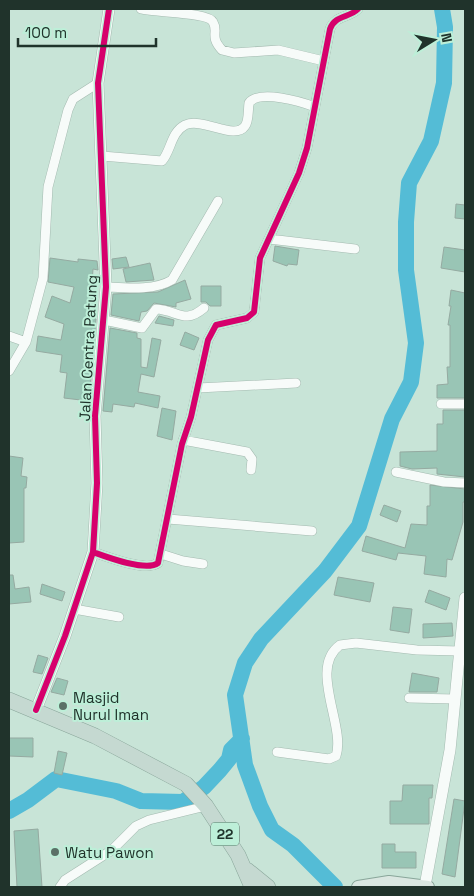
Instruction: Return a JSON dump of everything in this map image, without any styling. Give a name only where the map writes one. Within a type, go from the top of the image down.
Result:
[{"type":"highway","name":"22","points":[[9,700],[95,736],[186,784],[203,802],[247,870],[252,887]]},
{"type":"highway","name":"22","points":[[247,870],[268,887]]},
{"type":"main road","points":[[358,887],[389,882],[426,886]]},
{"type":"street","name":"Jalan Centra Patung","points":[[36,710],[93,552],[97,483],[95,416],[106,287],[98,83],[109,9]]},
{"type":"street","points":[[141,9],[154,13],[192,13],[206,16],[215,24],[214,39],[222,50],[234,53],[278,50],[324,61]]},
{"type":"street","points":[[93,552],[118,561],[151,566],[158,563],[183,440],[198,388],[208,340],[216,325],[248,318],[254,312],[260,258],[299,173],[307,148],[332,24],[358,9]]},
{"type":"street","points":[[9,371],[26,342],[43,278],[48,186],[56,147],[73,98],[98,83]]},
{"type":"street","points":[[102,156],[162,161],[174,136],[185,125],[202,122],[229,131],[242,129],[246,125],[249,103],[255,99],[286,98],[315,107]]},
{"type":"street","points":[[106,287],[165,285],[172,280],[218,201]]},
{"type":"street","points":[[269,239],[355,249]]},
{"type":"street","points":[[104,320],[142,328],[156,309],[189,318],[204,308]]},
{"type":"street","points":[[9,336],[26,342]]},
{"type":"street","points":[[198,388],[296,383]]},
{"type":"street","points":[[441,404],[465,404]]},
{"type":"street","points":[[183,440],[248,452],[252,460],[251,470]]},
{"type":"street","points":[[396,472],[436,480],[465,483]]},
{"type":"street","points":[[168,519],[312,531]]},
{"type":"street","points":[[161,554],[183,561],[203,564]]},
{"type":"street","points":[[426,886],[450,750],[465,598]]},
{"type":"street","points":[[74,609],[119,617]]},
{"type":"street","points":[[277,752],[329,759],[336,756],[337,739],[328,691],[328,677],[331,656],[342,644],[356,643],[417,650],[460,651]]},
{"type":"street","points":[[409,698],[455,699]]},
{"type":"street","points":[[60,887],[65,880],[112,850],[136,826],[203,802]]},
{"type":"building","points":[[456,204],[465,205],[465,219],[455,218]]},
{"type":"building","points":[[275,246],[299,250],[297,265],[288,264],[287,266],[273,261]]},
{"type":"building","points":[[444,247],[465,250],[465,272],[441,268]]},
{"type":"building","points":[[126,257],[129,267],[113,269],[112,259]]},
{"type":"building","points":[[50,258],[78,262],[78,259],[97,261],[98,270],[93,269],[91,298],[95,299],[92,318],[96,319],[89,401],[64,398],[67,373],[60,372],[62,355],[36,351],[38,336],[61,340],[64,324],[45,317],[52,296],[70,303],[74,287],[48,282]]},
{"type":"building","points":[[150,263],[154,280],[126,282],[123,269]]},
{"type":"building","points":[[185,280],[191,299],[176,303],[176,307],[154,303],[147,311],[141,312],[139,321],[111,315],[113,294],[158,292]]},
{"type":"building","points":[[201,286],[221,286],[221,306],[210,306],[206,302],[201,302]]},
{"type":"building","points":[[451,290],[465,293],[465,398],[437,398],[437,385],[448,384],[447,367],[450,367],[450,325],[448,325]]},
{"type":"building","points":[[159,316],[174,320],[173,326],[155,323]]},
{"type":"building","points":[[110,328],[137,333],[137,338],[141,339],[141,367],[147,368],[152,338],[161,340],[154,377],[141,374],[138,392],[160,396],[158,408],[135,403],[134,407],[113,404],[112,412],[103,411]]},
{"type":"building","points":[[185,332],[199,338],[194,350],[180,345]]},
{"type":"building","points":[[162,408],[176,411],[172,440],[157,436]]},
{"type":"building","points":[[443,410],[465,410],[465,477],[437,474],[437,468],[412,469],[400,466],[400,452],[437,451],[437,424],[443,424]]},
{"type":"building","points":[[9,456],[23,458],[21,476],[27,477],[26,488],[24,488],[24,542],[9,543]]},
{"type":"building","points":[[430,485],[465,489],[463,522],[452,560],[447,559],[446,577],[424,574],[426,556],[398,553],[396,560],[362,551],[366,536],[405,548],[411,524],[427,525],[427,506],[430,506]]},
{"type":"building","points":[[384,505],[401,511],[397,522],[380,515]]},
{"type":"building","points":[[9,575],[13,575],[15,589],[29,587],[31,602],[9,604]]},
{"type":"building","points":[[338,577],[374,583],[370,602],[334,595]]},
{"type":"building","points":[[42,584],[65,592],[62,601],[40,594]]},
{"type":"building","points":[[429,590],[450,598],[446,610],[425,602]]},
{"type":"building","points":[[393,607],[412,609],[409,633],[390,630]]},
{"type":"building","points":[[452,623],[453,636],[423,638],[423,624]]},
{"type":"building","points":[[38,655],[48,658],[42,674],[33,672]]},
{"type":"building","points":[[412,673],[439,678],[437,692],[409,692]]},
{"type":"building","points":[[57,678],[68,681],[64,695],[51,692]]},
{"type":"building","points":[[9,738],[33,738],[33,757],[9,756]]},
{"type":"building","points":[[58,751],[67,753],[62,775],[54,773]]},
{"type":"building","points":[[403,785],[433,785],[432,798],[429,798],[429,824],[390,824],[390,801],[402,801]]},
{"type":"building","points":[[454,799],[465,801],[455,877],[442,874]]},
{"type":"building","points":[[38,829],[42,887],[17,887],[14,831]]},
{"type":"building","points":[[382,844],[395,844],[395,852],[416,852],[416,868],[382,868]]},
{"type":"waterway","points":[[335,887],[293,845],[272,830],[260,806],[245,765],[235,695],[245,663],[261,639],[325,571],[359,526],[392,419],[411,382],[416,343],[406,270],[406,222],[409,183],[431,141],[444,83],[445,27],[442,9]]},
{"type":"waterway","points":[[9,811],[28,800],[56,779],[116,791],[141,801],[183,802],[204,787],[220,770],[229,759],[231,750],[242,739]]},
{"type":"cycle path","points":[[36,710],[65,636],[93,552],[97,483],[95,416],[106,287],[98,83],[109,9]]},
{"type":"cycle path","points":[[93,552],[136,565],[145,566],[158,563],[182,444],[191,417],[208,340],[216,325],[247,318],[254,312],[260,258],[299,173],[307,148],[330,29],[335,21],[358,9]]},
{"type":"place","name":"Masjid Nurul Iman","points":[[63,706]]},
{"type":"place","name":"Watu Pawon","points":[[55,852]]}]
